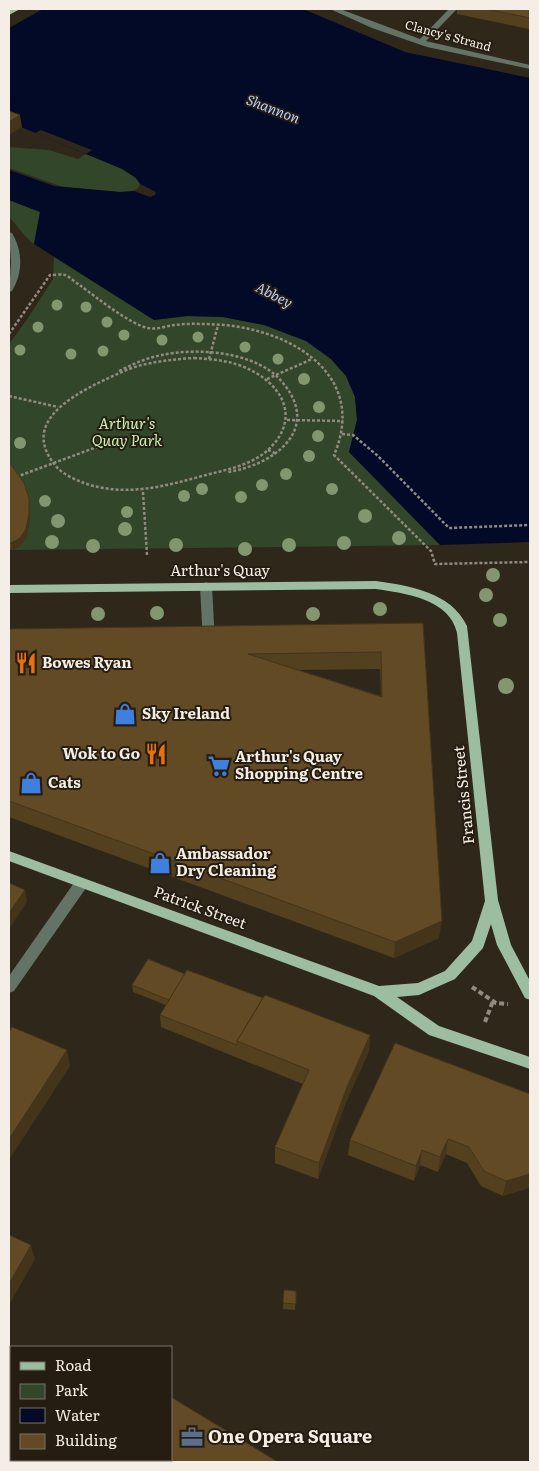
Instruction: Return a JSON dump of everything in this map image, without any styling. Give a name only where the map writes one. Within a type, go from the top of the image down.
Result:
[{"type":"main road","points":[[9,13],[16,9]]},
{"type":"main road","name":"Arthur's Quay","points":[[9,589],[376,585],[404,589],[430,598]]},
{"type":"main road","name":"Francis Street","points":[[430,598],[448,610],[460,624],[465,651],[492,900],[504,944],[530,994]]},
{"type":"main road","name":"Patrick Street","points":[[9,856],[81,884],[380,992],[434,1031],[530,1062]]},
{"type":"main road","name":"Patrick Street","points":[[380,992],[419,990],[450,975],[478,944],[492,900]]},
{"type":"street","name":"Clancy's Strand","points":[[334,9],[421,42],[530,67]]},
{"type":"street","points":[[421,42],[453,9]]},
{"type":"street","points":[[9,235],[15,252],[14,275],[9,289]]},
{"type":"street","points":[[206,586],[209,643]]},
{"type":"street","points":[[9,987],[81,884]]},
{"type":"path","points":[[9,334],[50,275],[65,275],[147,328],[184,324],[218,325],[258,331],[277,338],[313,358],[333,379],[342,399],[343,421],[342,434],[334,455],[432,551],[435,564],[530,562]]},
{"type":"path","points":[[209,359],[218,325]]},
{"type":"path","points":[[211,352],[256,364],[276,375],[293,395],[298,408],[298,420],[292,438],[277,454],[261,464],[143,492],[115,491],[94,487],[60,471],[44,450],[43,433],[48,419],[58,407],[127,366],[150,357],[172,353],[211,352]]},
{"type":"path","points":[[172,353],[174,359]]},
{"type":"path","points":[[267,379],[313,358]]},
{"type":"path","points":[[115,374],[134,367],[174,359],[209,359],[241,366],[267,379],[283,399],[287,420],[281,435],[268,450],[252,460],[222,472]]},
{"type":"path","points":[[9,396],[58,407]]},
{"type":"path","points":[[287,420],[343,421]]},
{"type":"path","points":[[342,434],[353,434],[378,456],[449,528],[530,524]]},
{"type":"path","points":[[16,477],[121,438]]},
{"type":"path","points":[[268,450],[277,454]]},
{"type":"path","points":[[143,492],[147,555]]},
{"type":"path","points":[[470,986],[493,1001],[515,1005]]},
{"type":"path","points":[[485,1022],[493,1001]]},
{"type":"green space","points":[[9,147],[49,150],[78,159],[86,154],[123,169],[136,178],[140,184],[134,191],[120,192],[63,187],[9,168]]},
{"type":"green space","points":[[9,200],[40,212],[34,244],[9,217]]},
{"type":"green space","name":"Arthur's Quay Park","points":[[54,257],[154,320],[187,316],[223,317],[264,325],[306,341],[331,359],[346,376],[355,397],[357,420],[349,452],[440,545],[12,550],[21,545],[27,536],[30,505],[25,490],[9,469],[9,344],[53,279]]},
{"type":"water","points":[[9,9],[303,9],[405,52],[530,78],[530,542],[440,545],[349,452],[357,420],[355,397],[346,376],[331,359],[306,341],[264,325],[223,317],[187,316],[154,320],[34,244],[40,212],[9,200],[9,170],[54,186],[120,192],[134,191],[150,197],[155,195],[156,192],[140,184],[136,178],[122,169],[9,122]]},
{"type":"pier","points":[[9,9],[43,9],[9,28]]},
{"type":"pier","points":[[41,130],[92,150],[86,154],[35,133]]},
{"type":"building","points":[[486,9],[530,9],[530,18]]},
{"type":"building","points":[[9,111],[20,115],[9,122]]},
{"type":"building","points":[[9,464],[24,483],[29,498],[26,529],[20,538],[11,543],[9,542]]},
{"type":"building","name":"Arthur's Quay Shopping Centre","points":[[423,623],[442,921],[395,942],[9,801],[9,629]],"holes":[[[381,652],[382,697],[248,654]]]},
{"type":"building","points":[[9,883],[25,890],[9,913]]},
{"type":"building","points":[[148,959],[185,974],[169,1000],[132,985]]},
{"type":"building","points":[[187,970],[263,998],[237,1041],[237,1045],[160,1015]]},
{"type":"building","points":[[265,995],[370,1035],[347,1087],[319,1163],[275,1147],[309,1070],[237,1041]]},
{"type":"building","points":[[12,1027],[67,1050],[9,1139],[9,1032]]},
{"type":"building","points":[[395,1043],[530,1094],[530,1174],[506,1181],[484,1171],[469,1147],[448,1139],[440,1157],[422,1150],[416,1166],[350,1140]]},
{"type":"building","points":[[9,1235],[31,1245],[9,1284]]},
{"type":"building","points":[[284,1290],[296,1291],[296,1304],[283,1303]]},
{"type":"building","name":"One Opera Square","points":[[172,1398],[278,1462],[9,1462],[9,1400],[10,1461],[172,1461]]},
{"type":"place","name":"Bowes Ryan","points":[[26,663]]},
{"type":"place","name":"Sky Ireland","points":[[125,714]]},
{"type":"place","name":"Wok to Go","points":[[156,754]]},
{"type":"place","name":"Arthur's Quay Shopping Centre","points":[[219,766]]},
{"type":"place","name":"Cats","points":[[31,783]]},
{"type":"place","name":"Ambassador Dry Cleaning","points":[[160,863]]},
{"type":"place","name":"One Opera Square","points":[[192,1437]]},
{"type":"water label","name":"Shannon","points":[[273,109]]},
{"type":"water label","name":"Abbey","points":[[274,295]]}]
